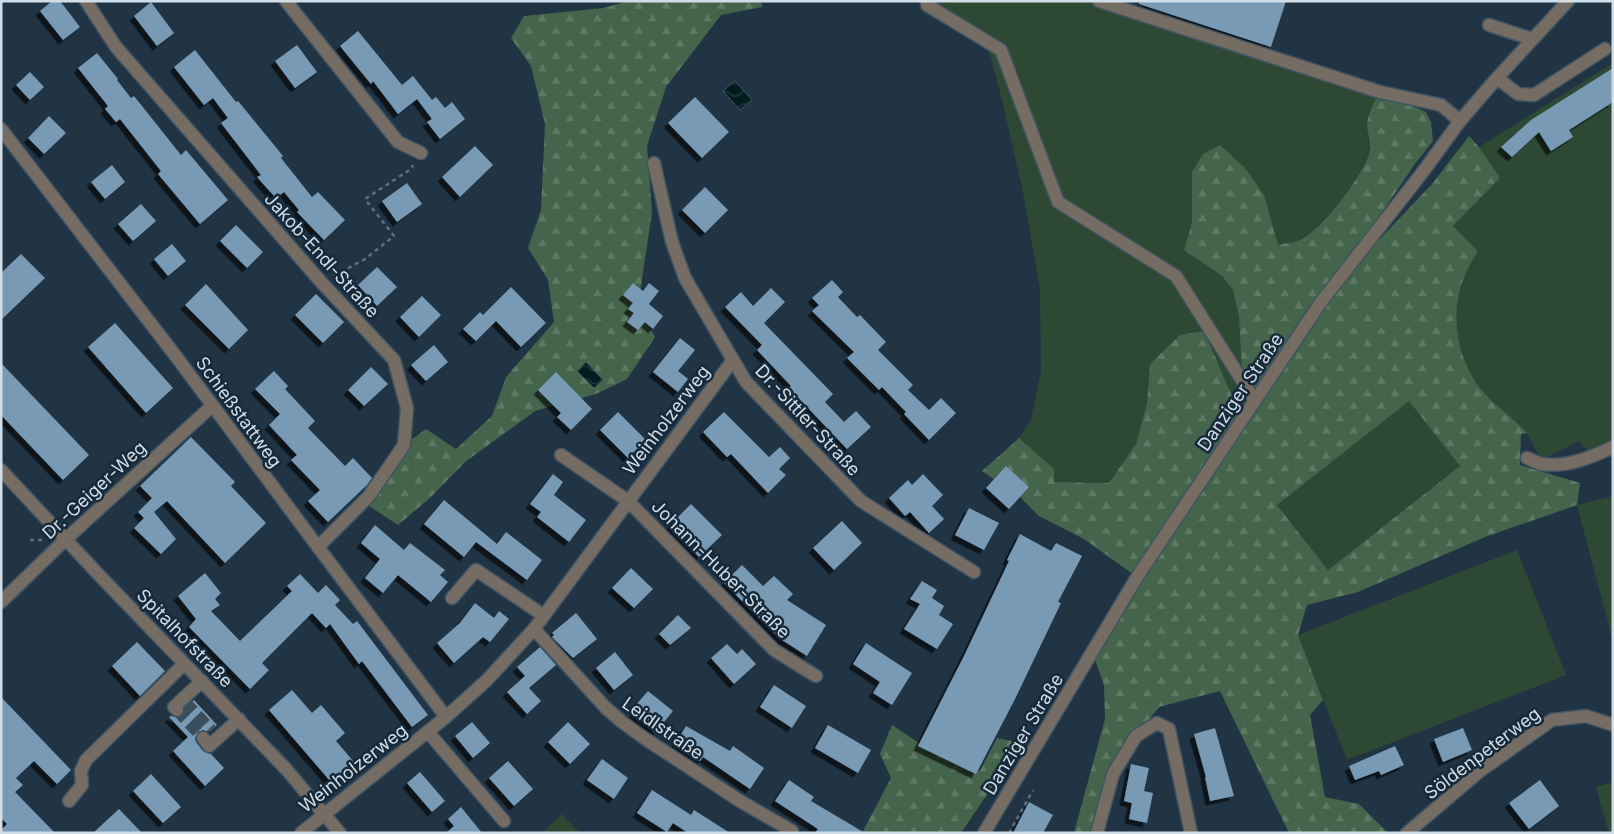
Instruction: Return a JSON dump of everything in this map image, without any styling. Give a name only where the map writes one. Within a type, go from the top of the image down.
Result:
[{"type":"street","name":"Jakob-Endl-Straße","points":[[86,1],[116,48],[322,284],[394,360],[407,408],[404,445],[369,496],[318,548]]},
{"type":"street","points":[[286,1],[398,142],[421,153]]},
{"type":"street","points":[[927,1],[927,5],[1001,50],[1058,202],[1176,276],[1255,401]]},
{"type":"street","points":[[1099,1],[1380,92],[1441,105],[1460,121]]},
{"type":"street","name":"Danziger Straße","points":[[984,833],[1137,577],[1321,302],[1422,173],[1460,121],[1568,1]]},
{"type":"street","points":[[1489,24],[1532,39]]},
{"type":"street","points":[[1497,78],[1518,94],[1534,95],[1605,49]]},
{"type":"street","name":"Schießstattweg","points":[[1,129],[178,359],[446,717]]},
{"type":"street","name":"Dr.-Sittler-Straße","points":[[654,163],[672,242],[684,278],[746,382],[861,501],[974,572]]},
{"type":"street","name":"Weinholzerweg","points":[[301,833],[446,717],[487,680],[534,629],[733,360]]},
{"type":"street","name":"Dr.-Geiger-Weg","points":[[1,602],[66,539],[212,406]]},
{"type":"street","points":[[1527,458],[1542,464],[1561,464],[1592,457],[1613,447]]},
{"type":"street","name":"Weinholzerweg","points":[[561,455],[628,501]]},
{"type":"street","name":"Spitalhofstraße","points":[[1,470],[238,719],[325,813],[340,833]]},
{"type":"street","name":"Johann-Huber-Straße","points":[[628,501],[774,650],[816,676]]},
{"type":"street","points":[[452,598],[476,570],[543,615]]},
{"type":"street","name":"Leidlstraße","points":[[534,629],[606,708],[622,722],[740,801],[792,831]]},
{"type":"street","points":[[69,800],[82,786],[81,770],[86,760],[184,664]]},
{"type":"street","points":[[181,704],[202,681]]},
{"type":"street","name":"Söldenpeterweg","points":[[1407,833],[1480,771],[1552,720],[1586,716],[1613,725]]},
{"type":"street","points":[[210,736],[238,719]]},
{"type":"street","points":[[1098,833],[1113,774],[1136,736],[1158,723],[1169,729],[1192,833]]},
{"type":"street","name":"Weinholzerweg","points":[[428,732],[504,821]]},
{"type":"path","points":[[322,284],[365,259],[394,236],[365,199],[411,169],[421,153]]},
{"type":"path","points":[[1010,833],[1032,790]]},
{"type":"green space","points":[[629,1],[761,1],[762,7],[721,15],[666,87],[647,146],[652,212],[638,306],[655,337],[627,379],[596,394],[535,411],[465,462],[431,497],[398,525],[366,504],[408,442],[426,429],[456,449],[492,416],[506,377],[554,322],[548,280],[528,248],[541,210],[545,124],[531,66],[511,38],[524,16],[603,8]]},
{"type":"green space","points":[[930,1],[1096,1],[1380,92],[1367,124],[1370,152],[1356,179],[1337,207],[1312,231],[1297,241],[1278,245],[1273,231],[1192,172],[1192,222],[1184,250],[1222,276],[1233,290],[1239,318],[1242,375],[1259,394],[1247,412],[1232,396],[1204,331],[1150,364],[1147,403],[1136,444],[1109,483],[1054,482],[1053,469],[1019,438],[1031,420],[1041,371],[1040,289],[1022,187],[987,43]]},
{"type":"green space","points":[[1613,63],[1613,445],[1591,455],[1579,441],[1541,460],[1523,428],[1484,394],[1463,358],[1457,330],[1457,302],[1464,279],[1478,251],[1453,226],[1500,178],[1479,147]]},
{"type":"green space","points":[[1380,92],[1426,112],[1431,122],[1433,141],[1415,164],[1323,299],[1432,184],[1469,136],[1479,147],[1500,178],[1453,226],[1478,251],[1464,279],[1457,302],[1457,330],[1464,358],[1476,383],[1485,394],[1527,433],[1521,434],[1520,465],[1580,483],[1577,505],[1485,537],[1358,592],[1307,605],[1298,635],[1323,700],[1310,715],[1325,797],[1359,804],[1388,833],[1289,833],[1220,691],[1159,707],[1136,736],[1113,774],[1097,833],[1074,833],[1105,719],[1104,685],[1092,652],[1137,577],[1084,539],[1039,516],[1019,496],[982,471],[1019,438],[1054,469],[1054,482],[1109,483],[1136,444],[1147,403],[1150,364],[1180,335],[1204,331],[1232,396],[1247,412],[1259,394],[1242,375],[1239,318],[1233,290],[1222,276],[1184,250],[1192,222],[1192,172],[1203,154],[1220,145],[1245,168],[1264,195],[1278,245],[1297,241],[1318,227],[1328,216],[1349,190],[1364,165],[1370,148],[1367,127],[1368,118]],"holes":[[[1409,401],[1460,466],[1328,570],[1277,505]]]},
{"type":"green space","points":[[1409,400],[1460,466],[1328,570],[1277,505]]},
{"type":"green space","points":[[1613,496],[1613,641],[1577,505]]},
{"type":"green space","points":[[1517,550],[1566,675],[1347,760],[1298,635]]},
{"type":"green space","points":[[892,725],[937,755],[980,771],[997,738],[1022,743],[961,833],[862,833],[891,778],[880,754]]},
{"type":"green space","points":[[1613,782],[1613,833],[1609,833],[1596,787]]},
{"type":"green space","points":[[562,814],[580,833],[542,833]]},
{"type":"water","points":[[735,81],[752,100],[740,110],[723,91]]},
{"type":"water","points":[[586,362],[603,380],[594,388],[577,371]]},
{"type":"building","points":[[52,1],[60,1],[80,27],[63,40],[40,11]]},
{"type":"building","points":[[1139,1],[1286,1],[1271,47],[1139,4]]},
{"type":"building","points":[[151,2],[174,33],[157,46],[134,16]]},
{"type":"building","points":[[358,31],[402,85],[413,76],[432,100],[436,97],[445,108],[452,102],[465,119],[440,139],[427,122],[432,119],[417,99],[398,114],[373,81],[371,84],[340,46]]},
{"type":"building","points":[[297,45],[317,72],[295,88],[275,61]]},
{"type":"building","points":[[195,50],[236,102],[238,101],[283,156],[281,158],[312,197],[318,192],[345,220],[324,240],[297,212],[299,210],[284,192],[276,198],[257,177],[261,175],[221,123],[228,118],[213,98],[204,105],[174,67]]},
{"type":"building","points":[[97,53],[131,98],[134,96],[181,155],[186,150],[228,200],[200,224],[158,174],[161,171],[120,119],[116,122],[105,109],[108,106],[78,68]]},
{"type":"building","points":[[1613,68],[1613,102],[1569,130],[1573,137],[1551,151],[1539,132],[1512,157],[1501,147],[1531,120]]},
{"type":"building","points":[[30,72],[44,87],[30,100],[16,85]]},
{"type":"building","points":[[695,97],[729,132],[702,158],[668,123]]},
{"type":"building","points":[[49,116],[66,133],[44,154],[28,138]]},
{"type":"building","points":[[475,146],[493,165],[460,197],[442,177]]},
{"type":"building","points":[[112,165],[125,182],[105,199],[91,182]]},
{"type":"building","points":[[407,183],[422,204],[397,222],[382,201]]},
{"type":"building","points":[[705,187],[728,210],[705,233],[682,210]]},
{"type":"building","points":[[141,204],[156,221],[133,241],[118,224]]},
{"type":"building","points":[[236,225],[263,252],[247,268],[220,241]]},
{"type":"building","points":[[172,244],[186,261],[168,276],[154,259]]},
{"type":"building","points":[[21,254],[45,278],[1,320],[1,273]]},
{"type":"building","points":[[377,267],[397,287],[377,306],[358,285]]},
{"type":"building","points":[[832,280],[843,292],[838,297],[857,317],[860,315],[886,342],[878,350],[913,385],[908,390],[929,410],[941,398],[956,413],[929,440],[882,387],[879,390],[847,358],[854,352],[812,311],[819,305],[812,298]]},
{"type":"building","points":[[633,283],[643,291],[649,283],[659,291],[649,304],[663,316],[653,329],[645,322],[638,330],[627,322],[634,313],[628,309],[633,303],[623,295]]},
{"type":"building","points":[[206,284],[248,330],[229,349],[185,305]]},
{"type":"building","points":[[511,287],[546,323],[521,347],[496,321],[476,341],[463,329],[480,312],[483,315]]},
{"type":"building","points":[[771,288],[785,302],[764,323],[833,394],[825,402],[844,422],[856,411],[871,427],[847,449],[789,388],[791,386],[757,350],[762,345],[725,307],[741,292],[753,306]]},
{"type":"building","points":[[316,294],[344,322],[323,343],[295,315]]},
{"type":"building","points":[[422,296],[441,315],[419,337],[400,317]]},
{"type":"building","points":[[115,323],[173,388],[146,413],[88,347]]},
{"type":"building","points":[[680,338],[695,350],[678,371],[688,379],[678,392],[653,372]]},
{"type":"building","points":[[434,345],[448,362],[426,381],[411,365]]},
{"type":"building","points":[[1,363],[89,455],[63,480],[1,415]]},
{"type":"building","points":[[371,367],[388,384],[364,406],[348,390]]},
{"type":"building","points":[[274,371],[288,386],[285,389],[315,421],[308,428],[345,466],[353,458],[372,478],[328,522],[308,501],[320,490],[291,460],[297,455],[269,425],[280,414],[255,389]]},
{"type":"building","points":[[556,372],[592,409],[571,430],[557,417],[561,413],[538,390]]},
{"type":"building","points":[[618,412],[646,440],[628,458],[600,430]]},
{"type":"building","points":[[724,412],[769,457],[780,447],[790,458],[779,469],[786,475],[768,493],[731,454],[727,457],[703,432]]},
{"type":"building","points":[[191,437],[235,482],[231,486],[266,523],[225,563],[167,501],[154,512],[176,539],[161,554],[134,528],[144,518],[138,512],[152,498],[140,486]]},
{"type":"building","points":[[1006,466],[1029,487],[1009,509],[986,488]]},
{"type":"building","points":[[553,474],[563,482],[554,495],[586,520],[569,542],[537,517],[541,512],[530,504]]},
{"type":"building","points":[[923,474],[943,495],[932,506],[944,519],[929,533],[910,512],[905,516],[889,498],[908,480],[912,485]]},
{"type":"building","points":[[444,500],[497,544],[506,532],[542,560],[527,580],[476,542],[464,557],[424,524]]},
{"type":"building","points":[[691,504],[722,535],[699,557],[669,526]]},
{"type":"building","points":[[969,508],[999,523],[984,550],[955,535]]},
{"type":"building","points":[[842,521],[862,543],[834,570],[813,548]]},
{"type":"building","points":[[375,525],[404,550],[410,543],[445,570],[440,575],[448,582],[431,602],[398,575],[383,593],[365,578],[380,559],[361,543]]},
{"type":"building","points":[[1020,534],[1051,551],[1056,543],[1082,556],[1058,602],[1061,603],[1015,699],[976,774],[918,746],[964,656]]},
{"type":"building","points":[[742,565],[763,586],[774,576],[793,594],[787,600],[826,625],[807,656],[779,638],[724,583]]},
{"type":"building","points":[[631,568],[653,589],[634,608],[612,588]]},
{"type":"building","points":[[205,573],[221,593],[215,599],[220,605],[211,611],[240,641],[292,591],[287,586],[300,574],[318,593],[326,585],[340,600],[335,605],[353,624],[357,621],[428,715],[412,727],[362,661],[359,664],[330,624],[326,628],[312,613],[262,663],[269,670],[250,689],[189,627],[196,619],[178,596]]},
{"type":"building","points":[[922,581],[937,590],[932,598],[944,606],[939,615],[953,624],[937,649],[904,629],[920,604],[910,599]]},
{"type":"building","points":[[475,603],[494,618],[499,611],[509,619],[490,642],[483,637],[454,663],[437,643],[460,623]]},
{"type":"building","points":[[576,613],[597,639],[573,658],[552,637],[554,635],[552,633]]},
{"type":"building","points":[[678,615],[691,628],[670,645],[659,634]]},
{"type":"building","points":[[137,642],[165,671],[140,696],[112,666]]},
{"type":"building","points":[[866,643],[912,673],[892,705],[873,693],[880,682],[853,664]]},
{"type":"building","points":[[727,644],[737,654],[742,649],[756,664],[734,684],[711,658]]},
{"type":"building","points":[[540,647],[556,665],[529,688],[541,701],[527,714],[507,692],[525,676],[517,667]]},
{"type":"building","points":[[615,652],[633,675],[614,690],[596,668]]},
{"type":"building","points":[[774,685],[806,706],[792,728],[760,707]]},
{"type":"building","points":[[292,690],[312,713],[321,705],[345,733],[336,741],[354,762],[331,782],[269,710]]},
{"type":"building","points":[[648,691],[673,711],[655,733],[633,714],[637,708],[635,706]]},
{"type":"building","points":[[1,697],[71,770],[57,784],[34,761],[16,778],[23,785],[15,792],[55,833],[1,833],[1,830],[7,824],[1,818]]},
{"type":"building","points":[[194,700],[217,725],[209,732],[203,730],[198,732],[195,738],[196,742],[203,751],[211,754],[224,768],[205,786],[173,751],[188,737],[169,717],[179,718],[182,716],[185,708]]},
{"type":"building","points":[[472,722],[490,743],[473,758],[455,736]]},
{"type":"building","points":[[568,722],[590,744],[570,764],[548,742]]},
{"type":"building","points":[[828,725],[871,750],[858,773],[815,748]]},
{"type":"building","points":[[686,726],[730,751],[733,746],[764,768],[750,789],[703,757],[700,761],[674,746]]},
{"type":"building","points":[[1215,728],[1234,796],[1210,801],[1206,777],[1194,734]]},
{"type":"building","points":[[1463,728],[1472,750],[1443,762],[1434,739]]},
{"type":"building","points":[[1395,746],[1404,765],[1381,775],[1379,771],[1355,780],[1349,766]]},
{"type":"building","points":[[602,759],[628,778],[614,799],[587,780]]},
{"type":"building","points":[[508,761],[533,789],[514,806],[489,778]]},
{"type":"building","points":[[1131,764],[1149,768],[1144,791],[1153,793],[1147,823],[1129,819],[1132,803],[1124,801]]},
{"type":"building","points":[[420,772],[445,801],[432,812],[407,783]]},
{"type":"building","points":[[151,774],[181,807],[163,823],[133,791]]},
{"type":"building","points":[[789,780],[814,797],[811,801],[865,833],[815,833],[818,829],[775,801]]},
{"type":"building","points":[[1540,780],[1559,806],[1529,829],[1509,803]]},
{"type":"building","points":[[652,790],[691,815],[694,810],[730,833],[688,833],[673,823],[667,832],[637,813]]},
{"type":"building","points":[[1029,802],[1053,815],[1043,833],[1013,833]]},
{"type":"building","points":[[461,807],[482,833],[446,833],[454,826],[448,819]]},
{"type":"building","points":[[119,809],[142,833],[93,833]]},
{"type":"tunnel","points":[[185,702],[211,730]]},
{"type":"tunnel","points":[[177,710],[203,738]]}]
